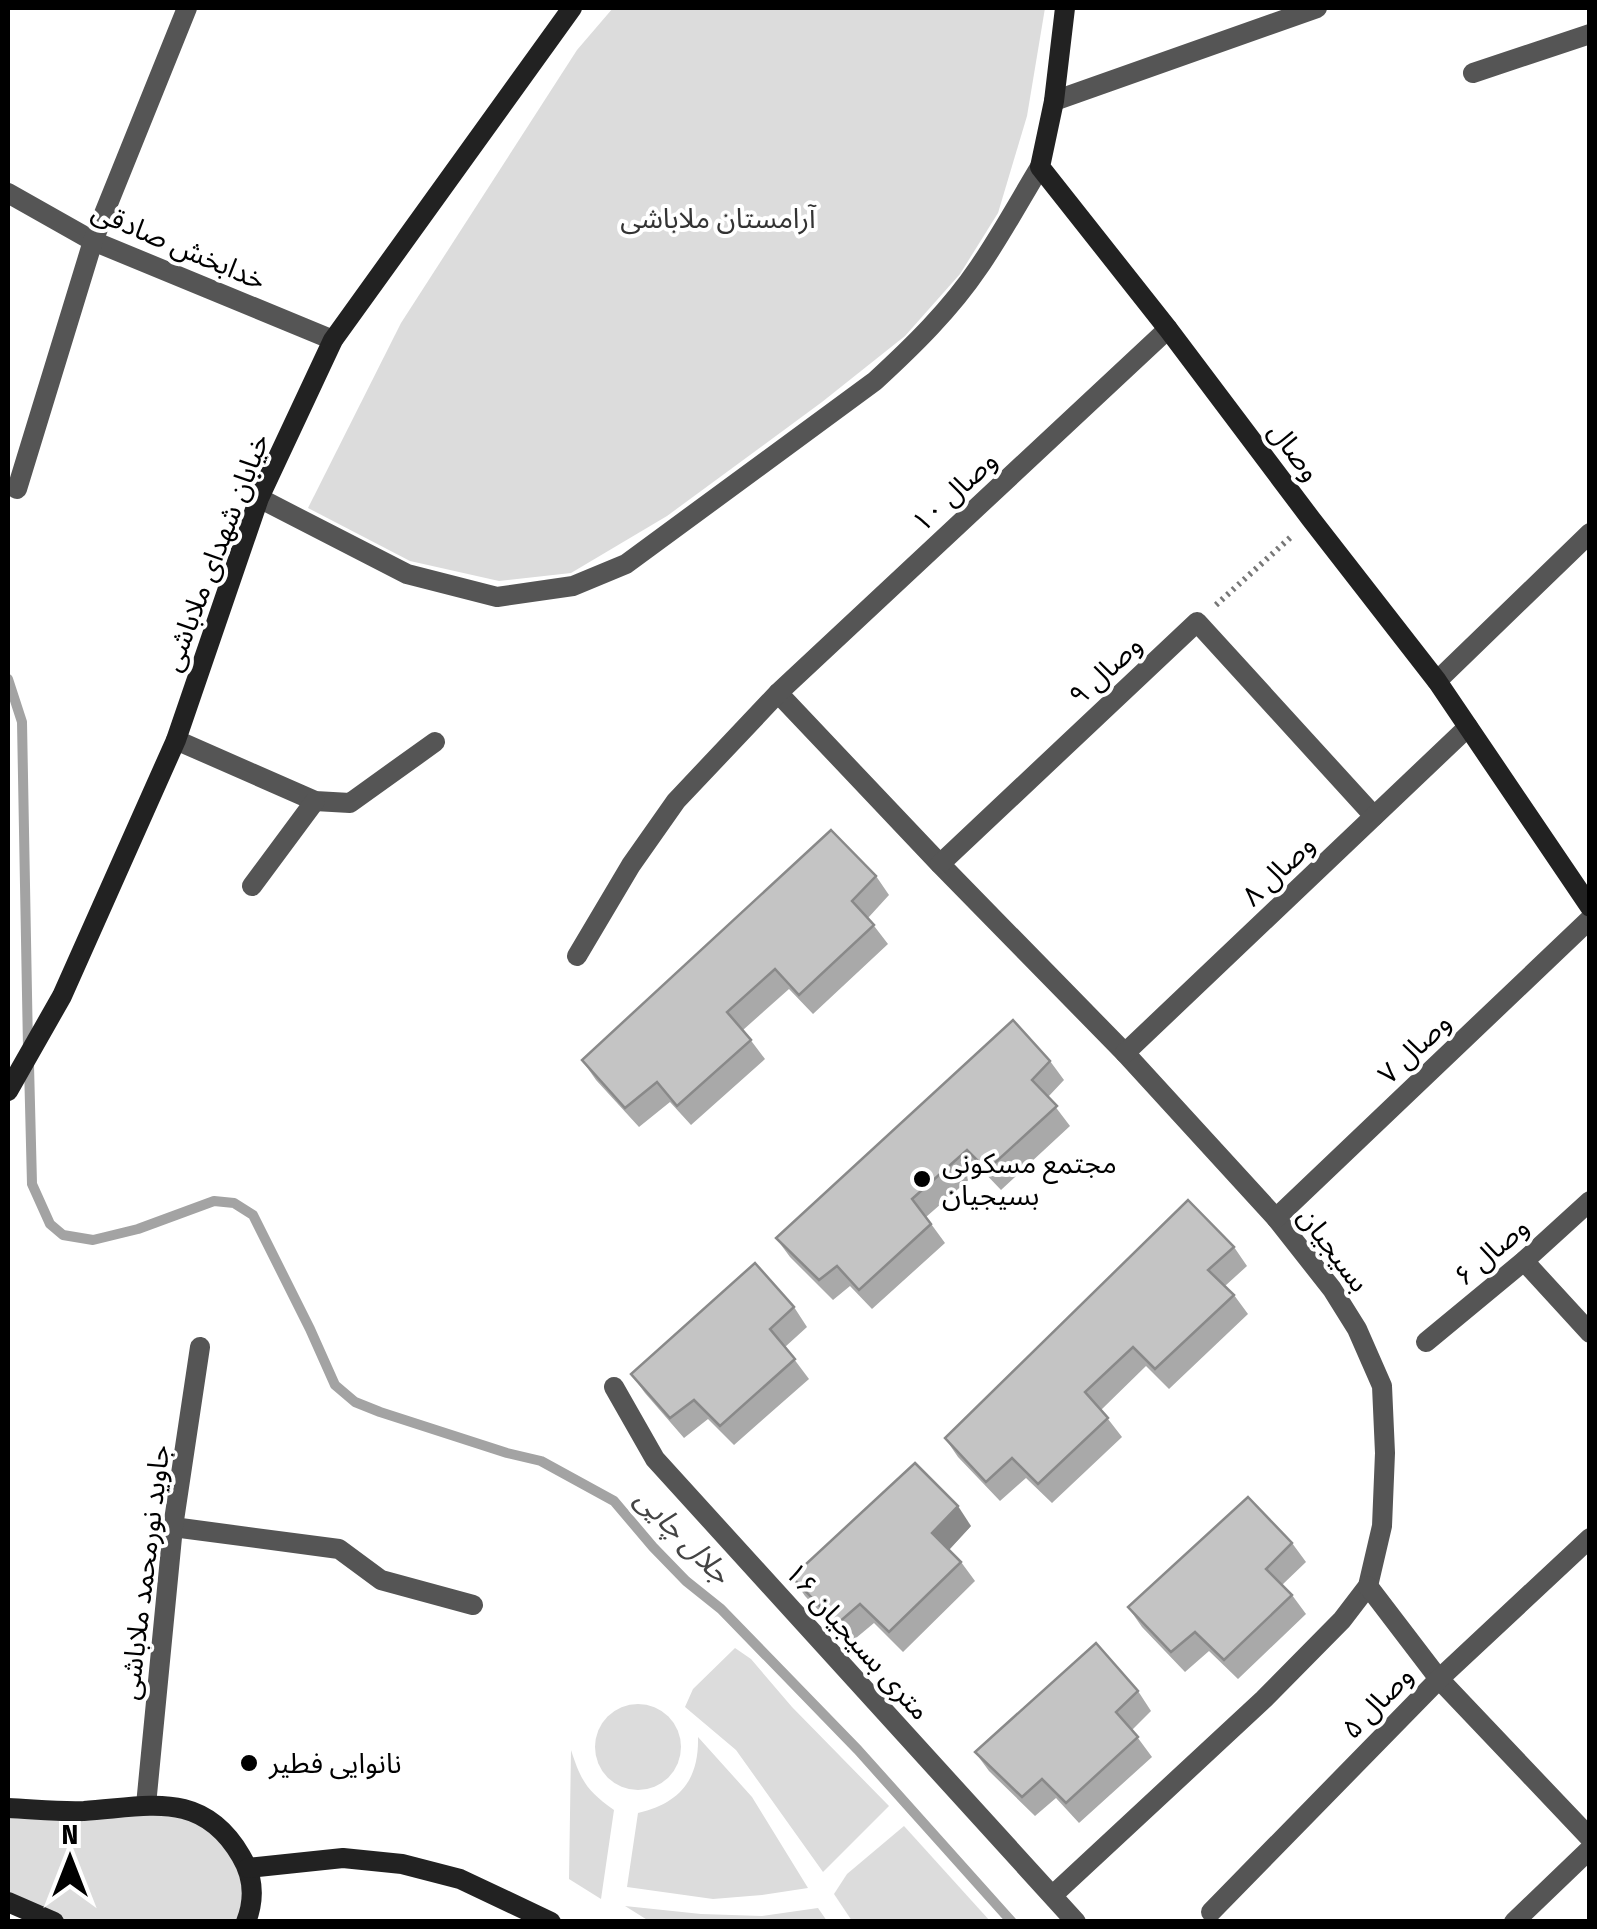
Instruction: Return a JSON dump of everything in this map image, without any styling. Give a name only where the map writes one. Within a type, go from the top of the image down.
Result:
[{"type":"street","points":[[17,489],[94,240],[188,8]]},
{"type":"street","name":"خیابان شهدای ملاباشی","points":[[8,1091],[62,996],[176,740],[259,498],[333,340],[572,8]]},
{"type":"street","points":[[259,498],[407,574],[497,598],[572,586],[626,564],[875,381],[940,318],[978,268],[1040,168],[1054,101],[1065,8]]},
{"type":"street","points":[[1054,101],[1318,8]]},
{"type":"street","points":[[1473,73],[1590,34]]},
{"type":"street","name":"وصال","points":[[1040,168],[1437,681],[1590,908]]},
{"type":"street","name":"خدابخش صادقی","points":[[8,193],[94,240],[333,340]]},
{"type":"street","name":"وصال ۱۰","points":[[576,956],[631,865],[676,801],[778,692],[1168,329]]},
{"type":"street","points":[[1437,681],[1590,533]]},
{"type":"street","points":[[1197,622],[1374,816]]},
{"type":"street","name":"وصال ۹","points":[[940,864],[1197,622]]},
{"type":"street","name":"بسیجیان","points":[[778,692],[1125,1053],[1276,1218],[1332,1288],[1358,1328],[1382,1386],[1382,1526],[1368,1586],[1342,1620],[1264,1700],[1053,1895]]},
{"type":"street","name":"وصال ۸","points":[[1125,1053],[1468,727]]},
{"type":"street","points":[[176,740],[314,801],[350,804],[435,742]]},
{"type":"street","points":[[252,886],[314,801]]},
{"type":"street","name":"وصال ۷","points":[[1276,1218],[1590,919]]},
{"type":"street","name":"وصال ۶","points":[[1426,1342],[1590,1201]]},
{"type":"street","points":[[1524,1261],[1590,1333]]},
{"type":"street","name":"جاوید نورمحمد ملاباشی","points":[[146,1805],[174,1527],[200,1346]]},
{"type":"street","name":"۱۶ متری بسیجیان","points":[[614,1386],[655,1459],[1076,1922]]},
{"type":"street","points":[[174,1527],[338,1549],[381,1580],[473,1605]]},
{"type":"street","name":"وصال ۵","points":[[1211,1912],[1439,1678],[1590,1538]]},
{"type":"street","points":[[1368,1586],[1439,1678],[1590,1838]]},
{"type":"street","points":[[8,1808],[81,1811],[170,1805],[193,1810],[232,1841],[248,1868],[252,1893],[246,1922]]},
{"type":"street","points":[[1514,1922],[1590,1849]]},
{"type":"street","points":[[248,1868],[343,1858],[402,1864],[460,1879],[550,1922]]},
{"type":"street","points":[[8,1902],[54,1922]]},
{"type":"path","points":[[1197,622],[1311,519]]},
{"type":"green space","name":"آرامستان ملاباشی","points":[[613,8],[1045,8],[1027,116],[998,213],[960,274],[905,336],[667,516],[571,573],[499,581],[410,561],[308,508],[401,323],[577,50]]},
{"type":"green space","points":[[735,1648],[751,1659],[889,1806],[823,1872],[736,1750],[685,1707],[693,1689]]},
{"type":"green space","points":[[638,1704],[662,1711],[674,1723],[681,1747],[674,1771],[662,1783],[638,1790],[614,1783],[602,1771],[595,1747],[602,1723],[614,1711]]},
{"type":"green space","points":[[698,1737],[752,1797],[808,1888],[713,1899],[627,1887],[638,1813],[665,1803],[684,1787],[695,1766]]},
{"type":"green space","points":[[571,1750],[586,1784],[614,1810],[601,1899],[569,1879]]},
{"type":"green space","points":[[151,1809],[203,1822],[238,1866],[243,1895],[238,1922],[67,1921],[8,1895],[8,1817]]},
{"type":"green space","points":[[904,1826],[990,1921],[852,1921],[834,1894],[847,1874]]},
{"type":"green space","points":[[625,1906],[762,1916],[818,1908],[827,1921],[649,1921]]},
{"type":"building","points":[[831,830],[876,876],[852,901],[874,925],[799,995],[775,969],[727,1012],[751,1040],[677,1106],[657,1082],[625,1108],[582,1060]]},
{"type":"building","name":"مجتمع مسکونی بسیجیان","points":[[1013,1020],[1050,1061],[1032,1080],[1057,1106],[987,1170],[967,1150],[912,1199],[931,1224],[859,1290],[837,1266],[819,1280],[776,1238]]},
{"type":"building","points":[[1188,1200],[1234,1247],[1208,1270],[1234,1295],[1155,1369],[1133,1347],[1085,1392],[1108,1418],[1038,1484],[1012,1458],[986,1482],[945,1438]]},
{"type":"building","points":[[755,1263],[794,1307],[770,1329],[795,1359],[720,1426],[694,1400],[670,1418],[631,1374]]},
{"type":"building","points":[[915,1463],[958,1506],[932,1533],[961,1562],[889,1632],[860,1604],[837,1624],[792,1577]]},
{"type":"building","points":[[1248,1497],[1292,1543],[1266,1569],[1292,1595],[1224,1660],[1195,1632],[1171,1652],[1128,1607]]},
{"type":"building","points":[[1096,1643],[1138,1691],[1116,1712],[1138,1737],[1066,1803],[1042,1779],[1022,1797],[975,1752]]},
{"type":"waterway","points":[[8,679],[22,722],[28,1048]]},
{"type":"waterway","name":"جلال چایی","points":[[29,1065],[32,1184],[50,1224],[63,1235],[93,1240],[138,1229],[214,1201],[234,1203],[253,1215],[335,1385],[355,1402],[380,1412],[541,1461],[614,1501],[686,1581],[721,1609],[858,1750],[1012,1922]]},
{"type":"place","name":"مجتمع مسکونی بسیجیان","points":[[922,1179]]},
{"type":"place","name":"نانوایی فطیر","points":[[249,1763]]}]
